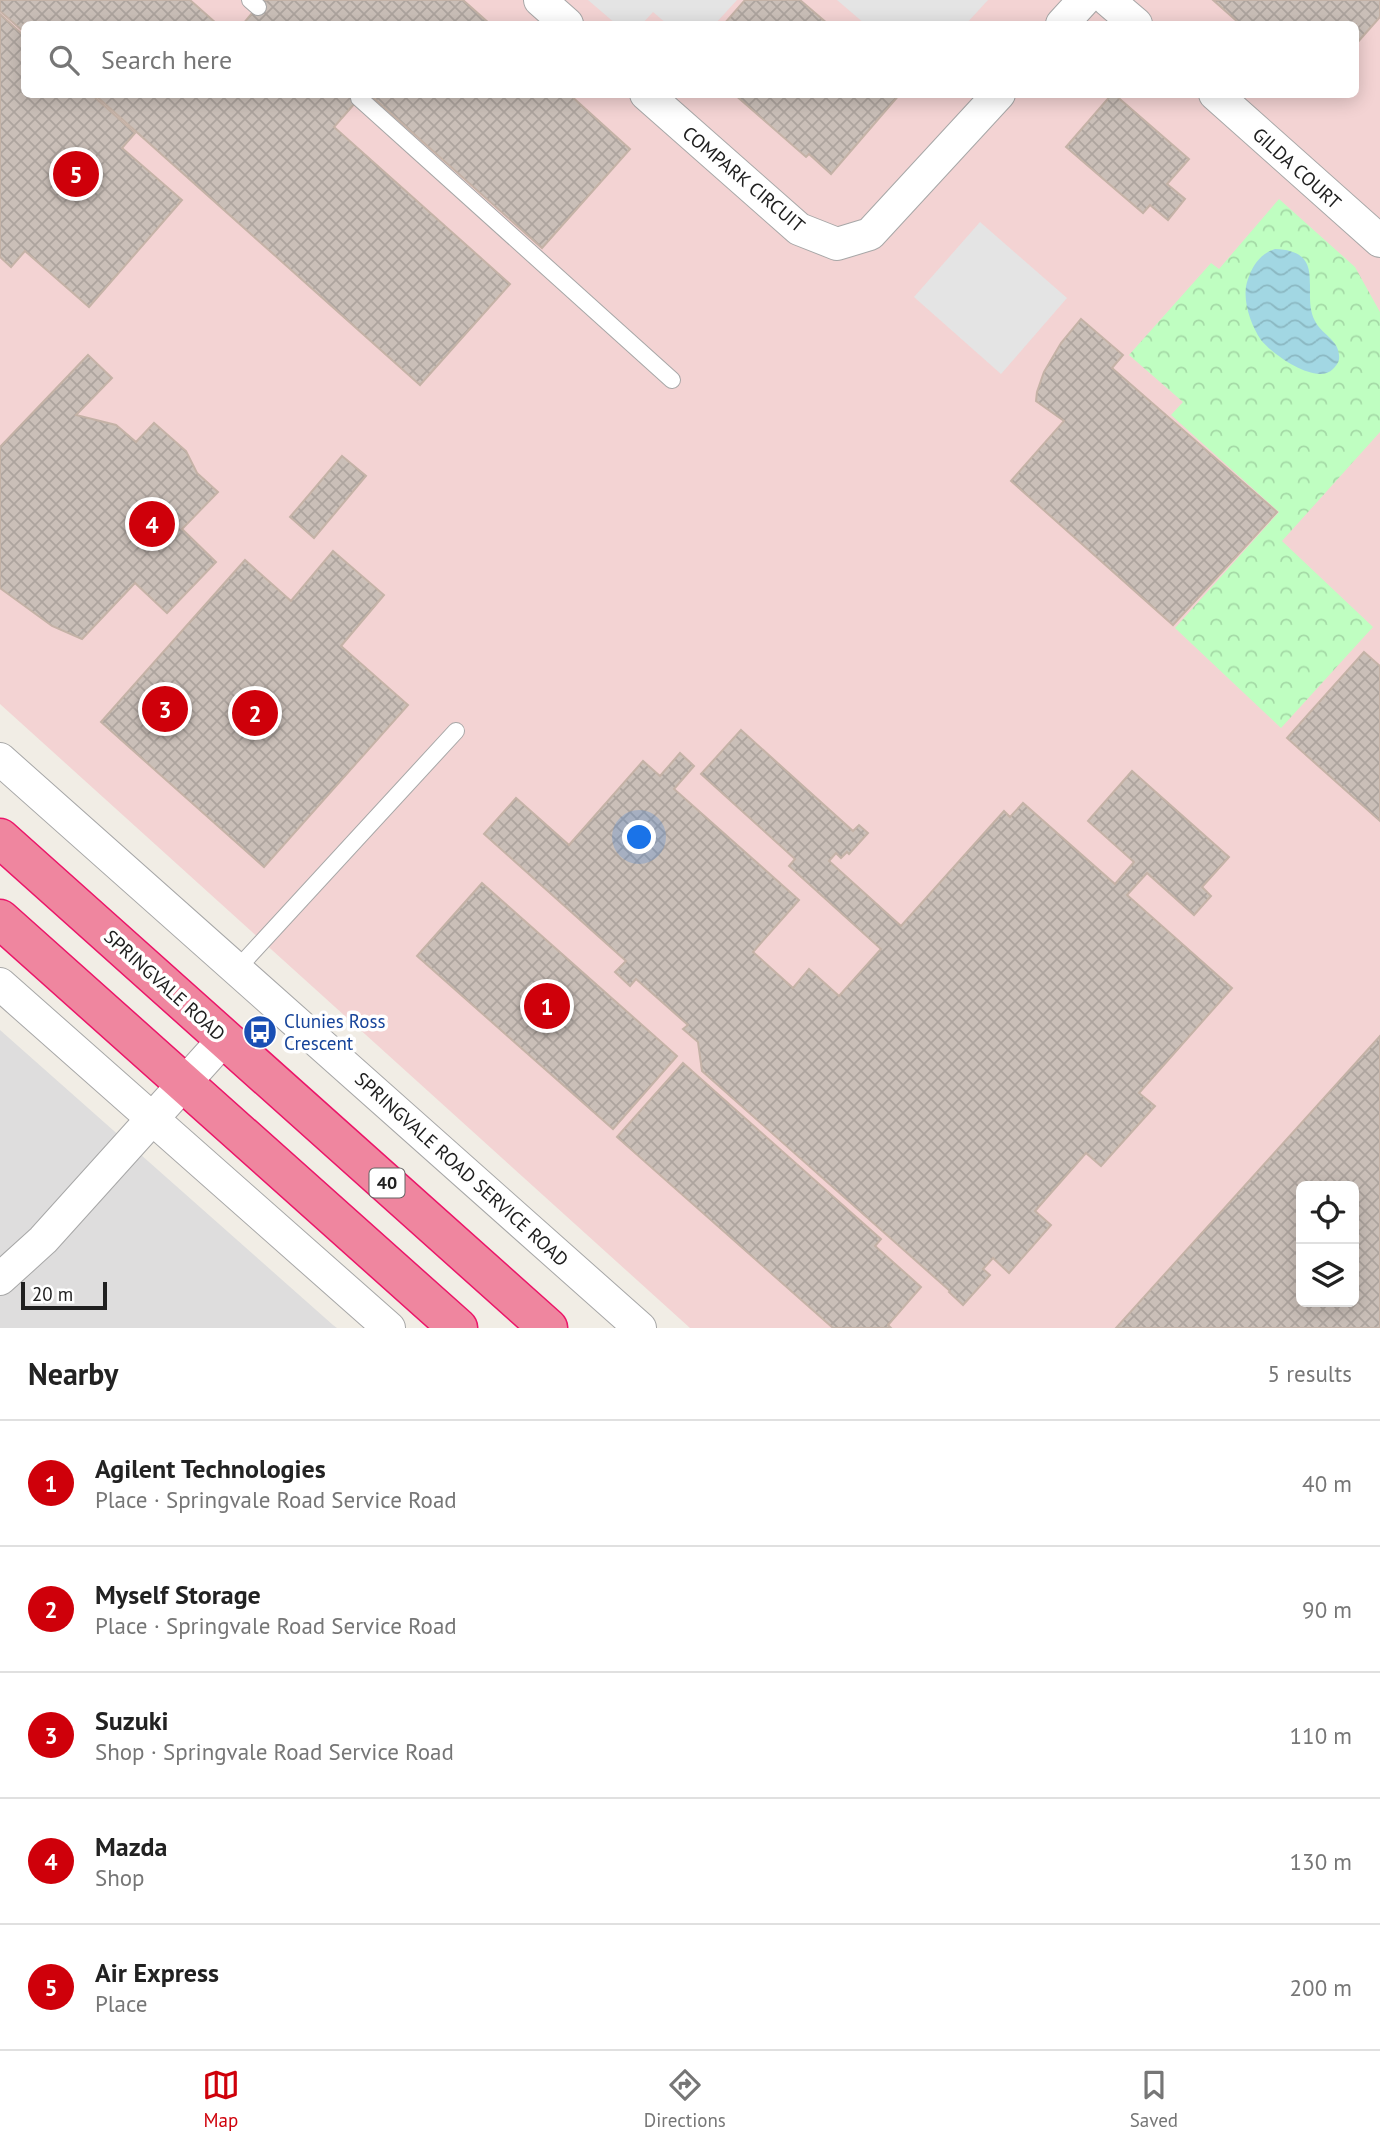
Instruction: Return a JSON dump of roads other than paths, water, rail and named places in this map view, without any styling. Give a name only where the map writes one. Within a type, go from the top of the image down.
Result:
[{"type":"highway","name":"SPRINGVALE ROAD","points":[[0,838],[548,1328]]},
{"type":"highway","points":[[0,919],[458,1328]]},
{"type":"street","points":[[540,0],[564,21]]},
{"type":"street","points":[[1065,21],[1084,0]]},
{"type":"street","points":[[1108,0],[1132,21]]},
{"type":"street","name":"COMPARK CIRCUIT","points":[[651,98],[799,229],[836,244],[870,234],[995,98]]},
{"type":"street","name":"GILDA COURT","points":[[1220,98],[1380,240]]},
{"type":"street","name":"SPRINGVALE ROAD SERVICE ROAD","points":[[0,759],[640,1328]]},
{"type":"street","points":[[0,984],[389,1328]]},
{"type":"street","points":[[0,1279],[43,1240],[225,1038]]},
{"type":"lane","points":[[359,98],[672,380]]},
{"type":"lane","points":[[237,969],[456,731]]},
{"type":"water","points":[[1275,249],[1302,257],[1307,265],[1310,275],[1311,310],[1315,321],[1338,349],[1337,364],[1326,373],[1306,371],[1285,360],[1261,340],[1253,326],[1246,302],[1248,279],[1258,261]]},
{"type":"place","name":"Air Express","points":[[76,174]]},
{"type":"place","name":"Mazda","points":[[152,524]]},
{"type":"place","name":"Suzuki","points":[[165,709]]},
{"type":"place","name":"Myself Storage","points":[[255,713]]},
{"type":"place","name":"Agilent Technologies","points":[[547,1006]]},
{"type":"place","name":"Clunies Ross Crescent","points":[[260,1032]]}]
